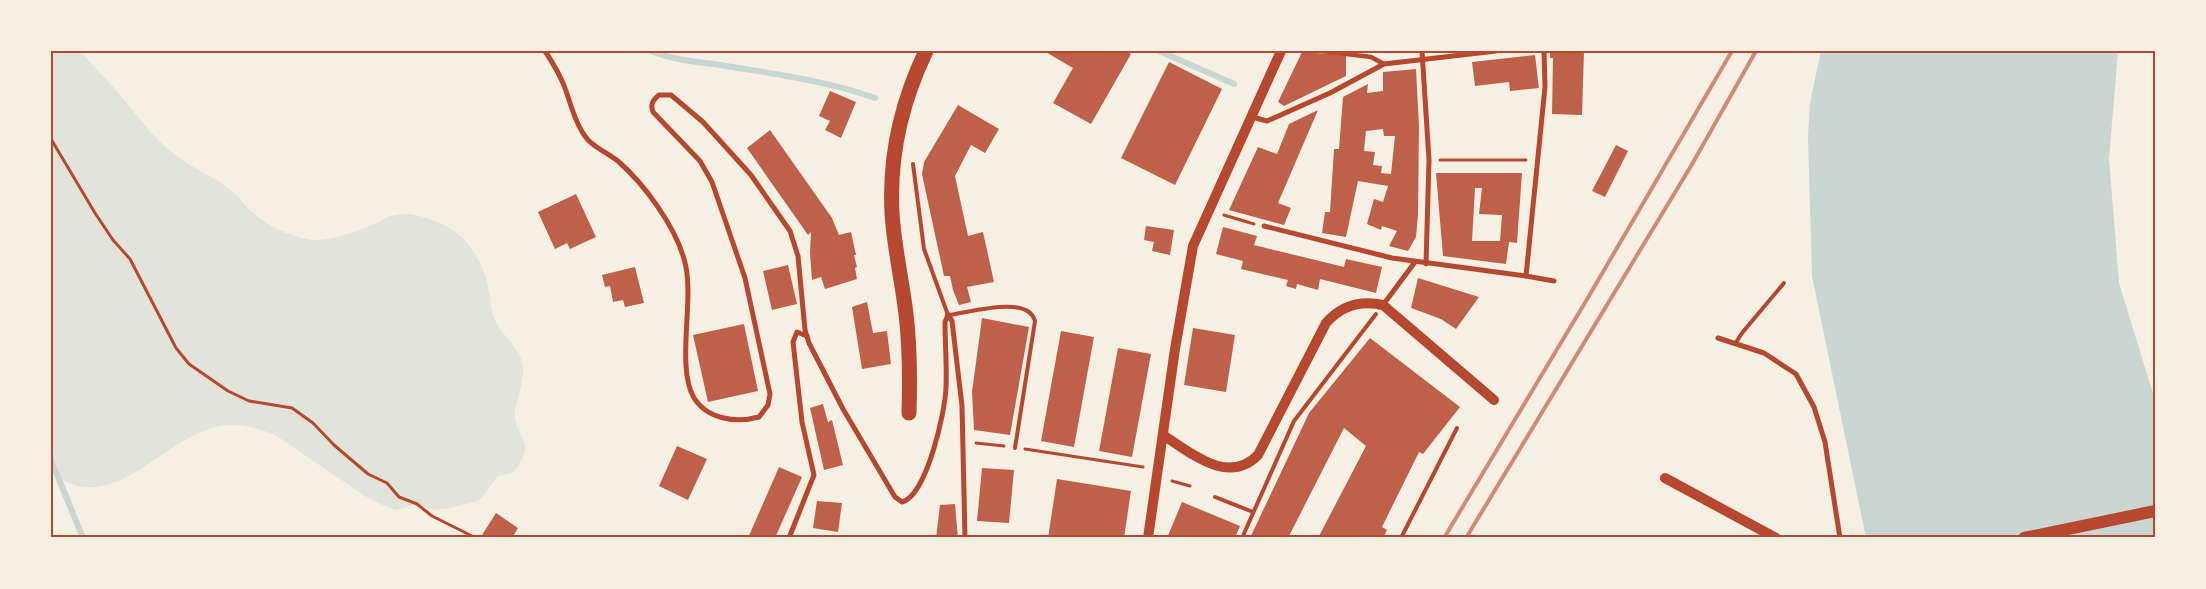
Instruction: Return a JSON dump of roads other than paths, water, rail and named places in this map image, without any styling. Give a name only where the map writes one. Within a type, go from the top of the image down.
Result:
[{"type":"highway","points":[[909,413],[909,351],[906,314],[892,212],[893,182],[896,148],[902,116],[909,91],[926,51]]},
{"type":"main road","points":[[1148,538],[1193,246],[1250,116],[1281,51]]},
{"type":"main road","points":[[1163,435],[1207,462],[1224,468],[1233,468],[1249,463],[1258,455],[1326,323],[1335,314],[1349,306],[1365,303],[1382,305],[1494,400]]},
{"type":"main road","points":[[1665,478],[1776,538]]},
{"type":"main road","points":[[2024,538],[2155,511]]},
{"type":"street","points":[[545,51],[560,78],[579,126],[587,139],[630,172],[663,216],[678,242],[687,274],[686,363],[694,398],[705,409],[721,418],[742,421],[759,417],[768,405],[770,394],[745,278],[718,200],[700,161],[653,112],[652,102],[659,95],[671,95],[703,122],[751,175],[790,231],[798,256],[809,343],[843,409],[895,497],[902,502],[907,501],[913,495],[921,482],[935,442],[946,389],[945,322],[948,315]]},
{"type":"street","points":[[1322,51],[1371,57],[1384,64]]},
{"type":"street","points":[[1422,51],[1429,160],[1426,264]]},
{"type":"street","points":[[1250,116],[1267,121],[1330,93],[1384,64],[1496,51]]},
{"type":"street","points":[[1526,276],[1545,86],[1544,51]]},
{"type":"street","points":[[1264,226],[1415,262],[1526,276],[1554,282]]},
{"type":"street","points":[[1382,305],[1415,262]]},
{"type":"street","points":[[948,315],[952,322],[959,373],[963,441],[965,538]]},
{"type":"street","points":[[789,538],[814,475],[802,422],[793,342],[797,332],[807,336]]},
{"type":"street","points":[[1718,338],[1764,353],[1796,374],[1810,398],[1825,442],[1840,538]]},
{"type":"lane","points":[[913,164],[924,249],[948,315],[980,309],[1020,306],[1028,309],[1034,316],[1035,321],[1015,448]]},
{"type":"lane","points":[[1736,344],[1742,333],[1784,283]]},
{"type":"lane","points":[[1242,538],[1294,421],[1376,314]]},
{"type":"lane","points":[[1401,538],[1457,428]]},
{"type":"lane","points":[[1215,497],[1253,512]]},
{"type":"waterway","points":[[651,51],[679,59],[801,79],[875,98]]},
{"type":"waterway","points":[[1159,51],[1234,84]]},
{"type":"waterway","points":[[51,460],[83,538]]},
{"type":"railway","points":[[1444,538],[1586,301],[1732,51]]},
{"type":"railway","points":[[1466,538],[1691,166],[1756,51]]}]
